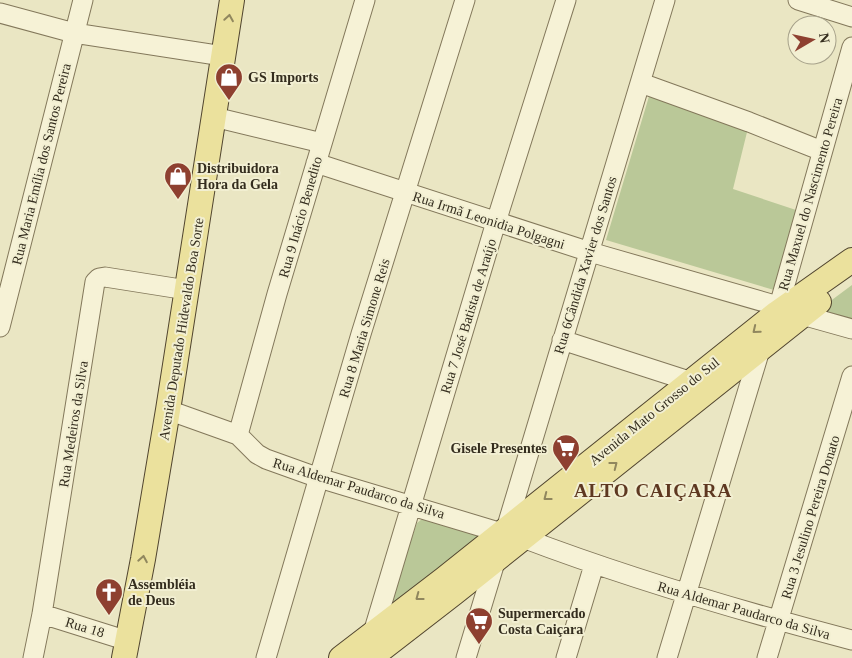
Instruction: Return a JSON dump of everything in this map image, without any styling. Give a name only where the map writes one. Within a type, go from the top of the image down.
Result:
[{"type":"main road","name":"Avenida Deputado Hidevaldo Boa Sorte","points":[[126,649],[168,410],[232,0]]},
{"type":"main road","name":"Avenida Mato Grosso do Sul","points":[[370,658],[510,533],[777,310],[852,260]]},
{"type":"main road","name":"Avenida Mato Grosso do Sul","points":[[341,658],[373,633],[496,559],[510,533],[760,350],[802,315],[852,278]]},
{"type":"street","name":"Rua Maria Emília dos Santos Pereira","points":[[0,327],[83,0]]},
{"type":"street","name":"Rua 9 Inácio Benedito","points":[[238,435],[277,294],[365,0]]},
{"type":"street","name":"Rua 8 Maria Simone Reis","points":[[266,658],[361,334],[465,0]]},
{"type":"street","name":"Rua 7 José Batista de Araújo","points":[[373,633],[496,222],[566,0]]},
{"type":"street","name":"Rua 6Cândida Xavier dos Santos","points":[[510,533],[562,340],[666,0]]},
{"type":"street","points":[[798,0],[851,13]]},
{"type":"street","points":[[0,13],[74,33],[223,56]]},
{"type":"street","name":"Rua Maxuel do Nascimento Pereira","points":[[777,310],[852,47]]},
{"type":"street","points":[[641,83],[822,151]]},
{"type":"street","points":[[214,117],[322,143]]},
{"type":"street","name":"Rua Irmã Leonidia Polgagni","points":[[316,163],[590,252],[777,310]]},
{"type":"street","name":"Rua Medeiros da Silva","points":[[33,658],[42,614],[95,282],[99,278],[105,278],[187,290]]},
{"type":"street","points":[[802,315],[852,329]]},
{"type":"street","points":[[562,340],[692,382]]},
{"type":"street","points":[[667,658],[760,350]]},
{"type":"street","name":"Rua 3 Jesulino Pereira Donato","points":[[767,658],[852,376]]},
{"type":"street","name":"Rua Aldemar Paudarco da Silva","points":[[168,410],[238,435],[257,454],[266,459],[319,478],[510,533],[594,565],[687,594],[778,621],[852,640]]},
{"type":"street","points":[[466,658],[496,559]]},
{"type":"street","points":[[566,658],[594,565]]},
{"type":"street","name":"Rua 18","points":[[42,614],[126,649]]},
{"type":"green space","points":[[650,93],[749,124],[733,189],[796,210],[774,290],[606,240]]},
{"type":"green space","points":[[852,285],[852,321],[817,311]]},
{"type":"green space","points":[[422,519],[480,536],[386,613],[417,523]]},
{"type":"place","name":"GS Imports","points":[[229,101]]},
{"type":"place","name":"Distribuidora Hora da Gela","points":[[178,200]]},
{"type":"place","name":"Gisele Presentes","points":[[566,472]]},
{"type":"place","name":"Assembléia de Deus","points":[[109,616]]},
{"type":"place","name":"Supermercado Costa Caiçara","points":[[479,645]]},
{"type":"district","name":"ALTO CAIÇARA","points":[[653,490]]}]
